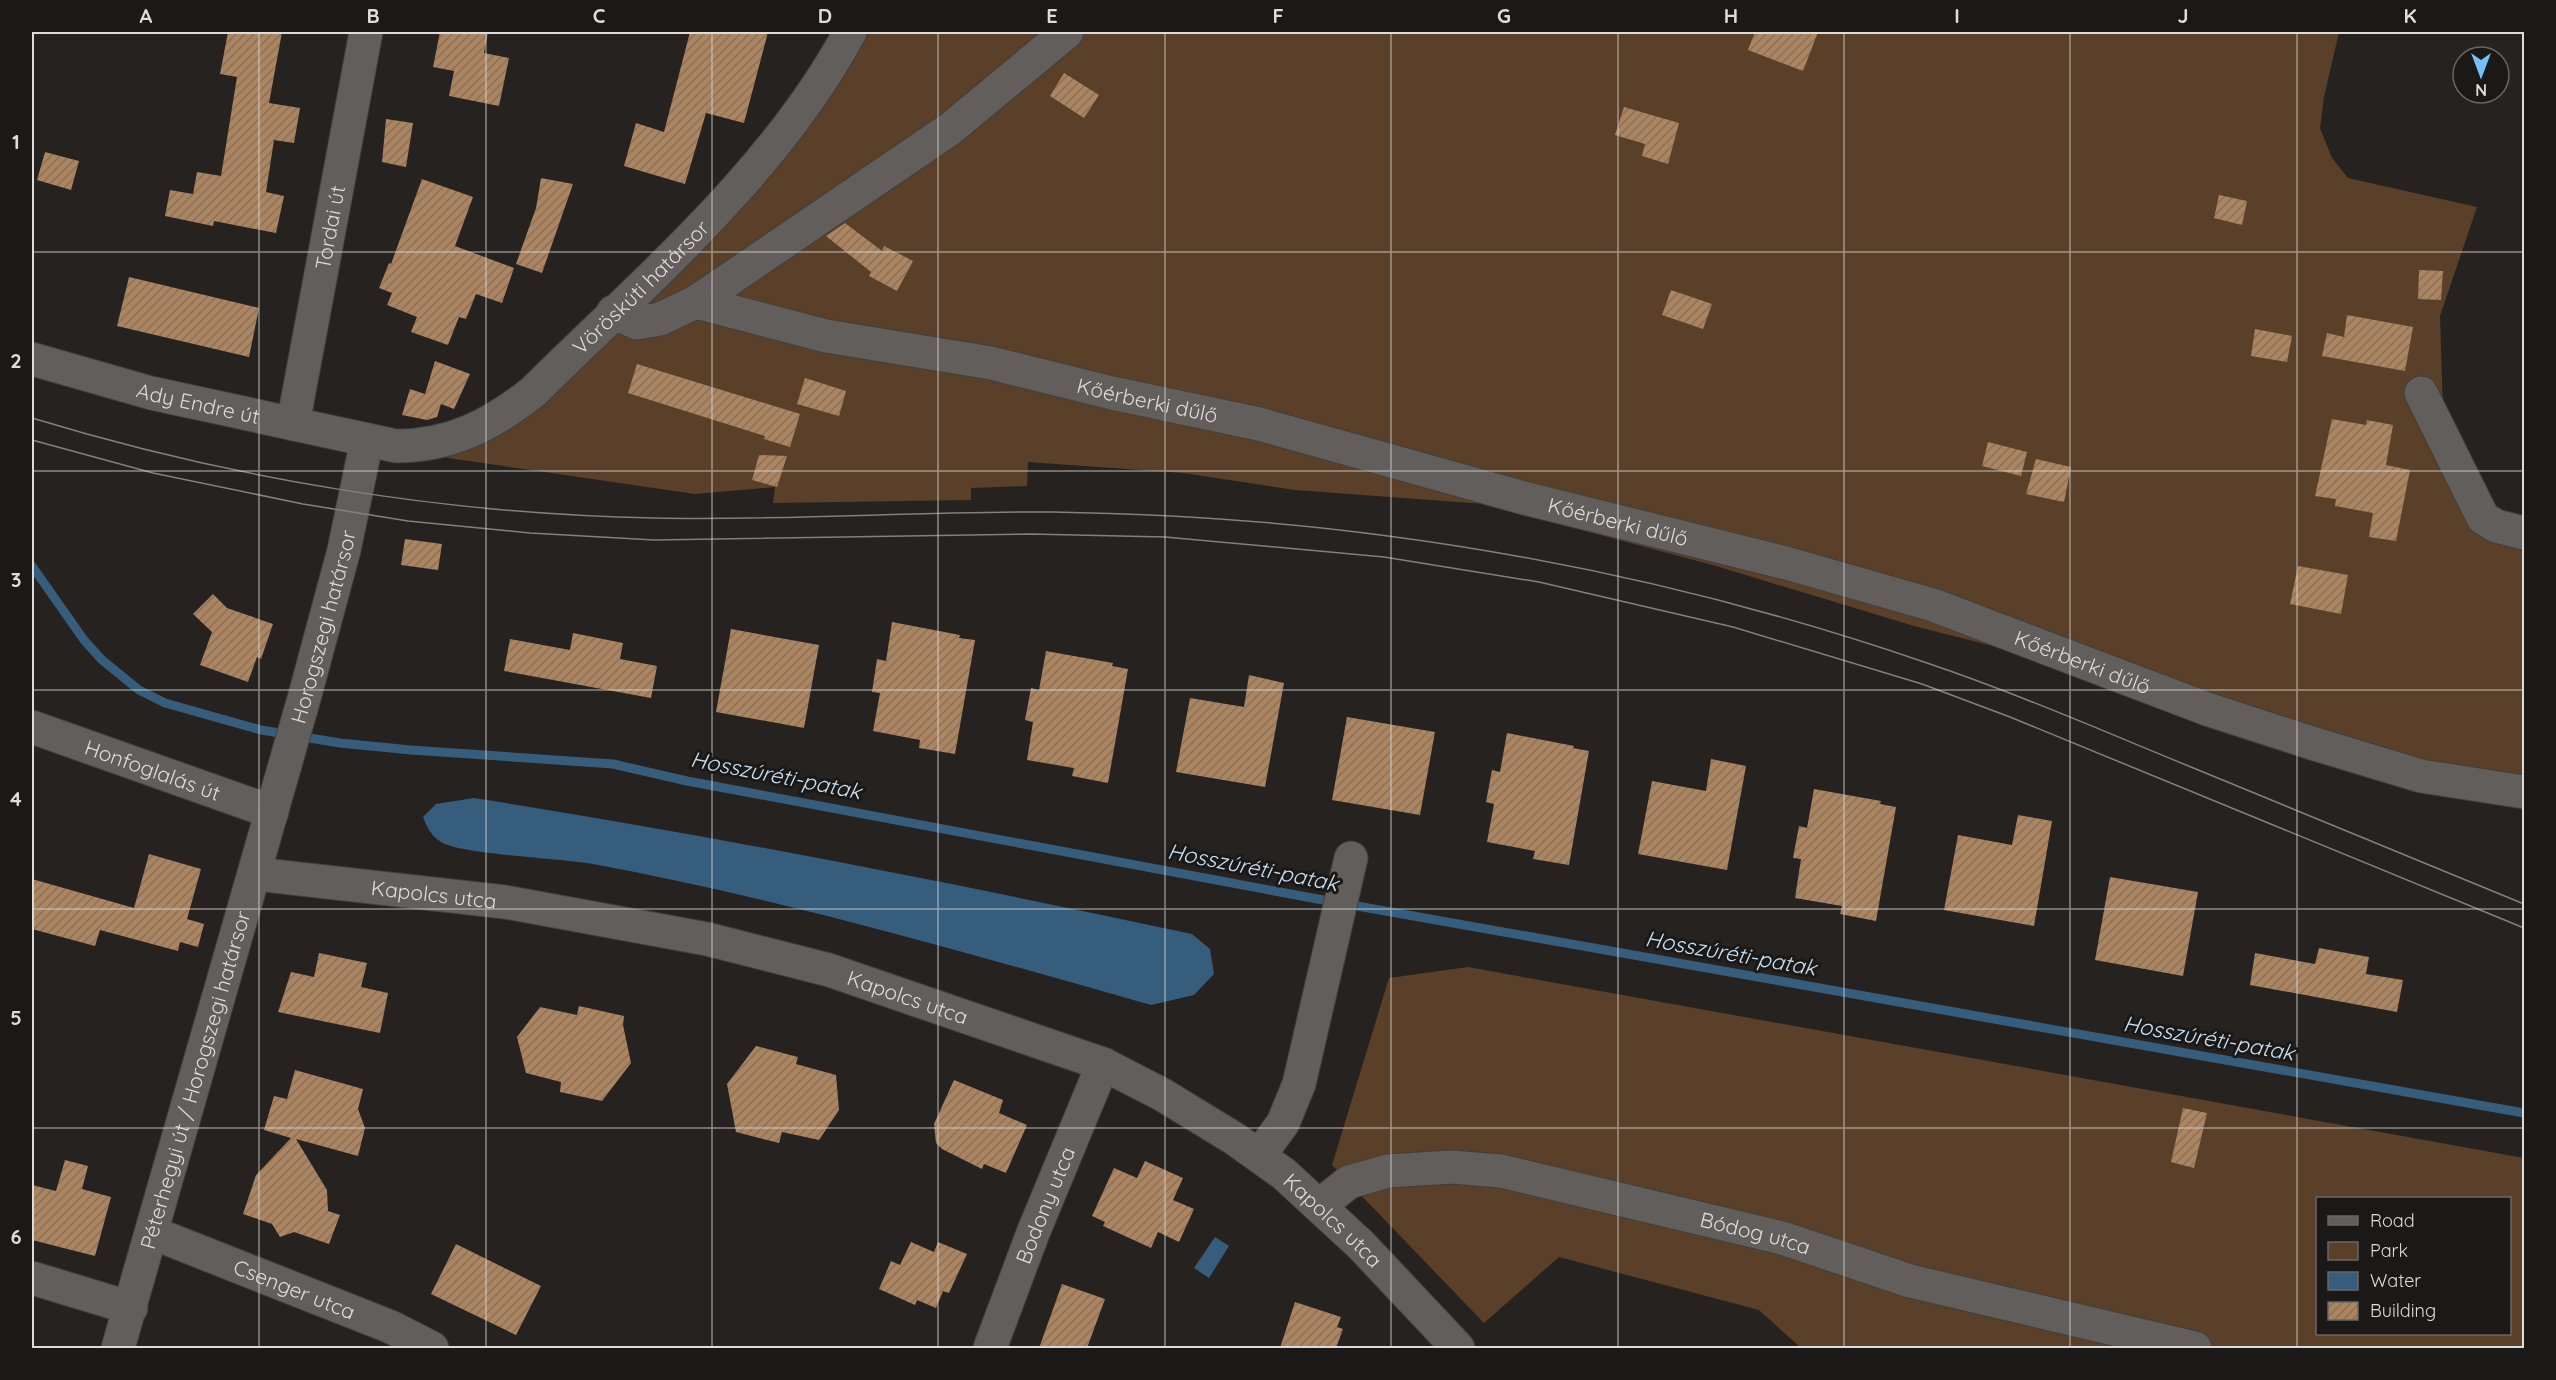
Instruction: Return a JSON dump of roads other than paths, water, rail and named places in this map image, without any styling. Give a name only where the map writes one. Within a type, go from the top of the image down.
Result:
[{"type":"street","name":"Tordai út","points":[[293,424],[366,32]]},
{"type":"street","name":"Vöröskúti határsor","points":[[367,440],[396,446],[419,446],[443,441],[503,416],[533,392],[746,181],[827,75],[850,32]]},
{"type":"street","points":[[614,312],[636,323],[660,319],[696,302],[950,129],[1067,32]]},
{"type":"street","name":"Kőérberki dűlő","points":[[696,302],[826,336],[991,363],[1112,393],[1259,424],[1512,495],[1775,560],[1933,605],[2165,694],[2315,744],[2421,776],[2524,792]]},
{"type":"street","name":"Ady Endre út","points":[[32,359],[151,393],[367,440]]},
{"type":"street","points":[[2421,393],[2483,518],[2496,526],[2524,533]]},
{"type":"street","name":"Horogszegi határsor","points":[[272,812],[344,550],[367,440]]},
{"type":"street","name":"Honfoglalás út","points":[[32,727],[272,812]]},
{"type":"street","name":"Péterhegyi út / Horogszegi határsor","points":[[118,1348],[153,1233],[272,812]]},
{"type":"street","points":[[1259,1156],[1283,1123],[1296,1092],[1348,869]]},
{"type":"street","name":"Kapolcs utca","points":[[255,874],[505,902],[707,939],[840,974],[1103,1065],[1163,1095],[1284,1174],[1361,1245],[1458,1348]]},
{"type":"street","name":"Bodony utca","points":[[990,1348],[1033,1233],[1103,1065]]},
{"type":"street","name":"Bódog utca","points":[[1318,1206],[1348,1182],[1388,1171],[1451,1167],[1501,1171],[1782,1238],[1910,1281],[2194,1348]]},
{"type":"street","name":"Csenger utca","points":[[153,1233],[391,1327],[432,1348]]},
{"type":"street","points":[[32,1278],[130,1308]]},
{"type":"water","points":[[474,798],[834,861],[1192,934],[1210,949],[1214,974],[1194,995],[1151,1005],[874,928],[734,893],[593,864],[468,850],[451,846],[435,837],[423,817],[436,804]]},
{"type":"water","points":[[1215,1237],[1229,1246],[1209,1278],[1194,1268]]},
{"type":"waterway","name":"Hosszúréti-patak","points":[[32,566],[84,640],[102,660],[139,690],[165,703],[261,730],[340,743],[411,750],[613,764],[687,781],[1312,898],[2524,1113]]},
{"type":"tram line","points":[[32,418],[184,459],[261,475],[418,501],[496,509],[575,515],[704,519],[1003,512],[1137,514],[1263,522],[1388,536],[1593,571],[1795,621],[1927,663],[2059,713],[2524,904]]},
{"type":"tram line","points":[[32,440],[153,473],[303,504],[408,521],[530,533],[654,540],[1030,534],[1165,537],[1384,557],[1539,582],[1733,627],[1922,684],[2010,717],[2524,928]]}]
